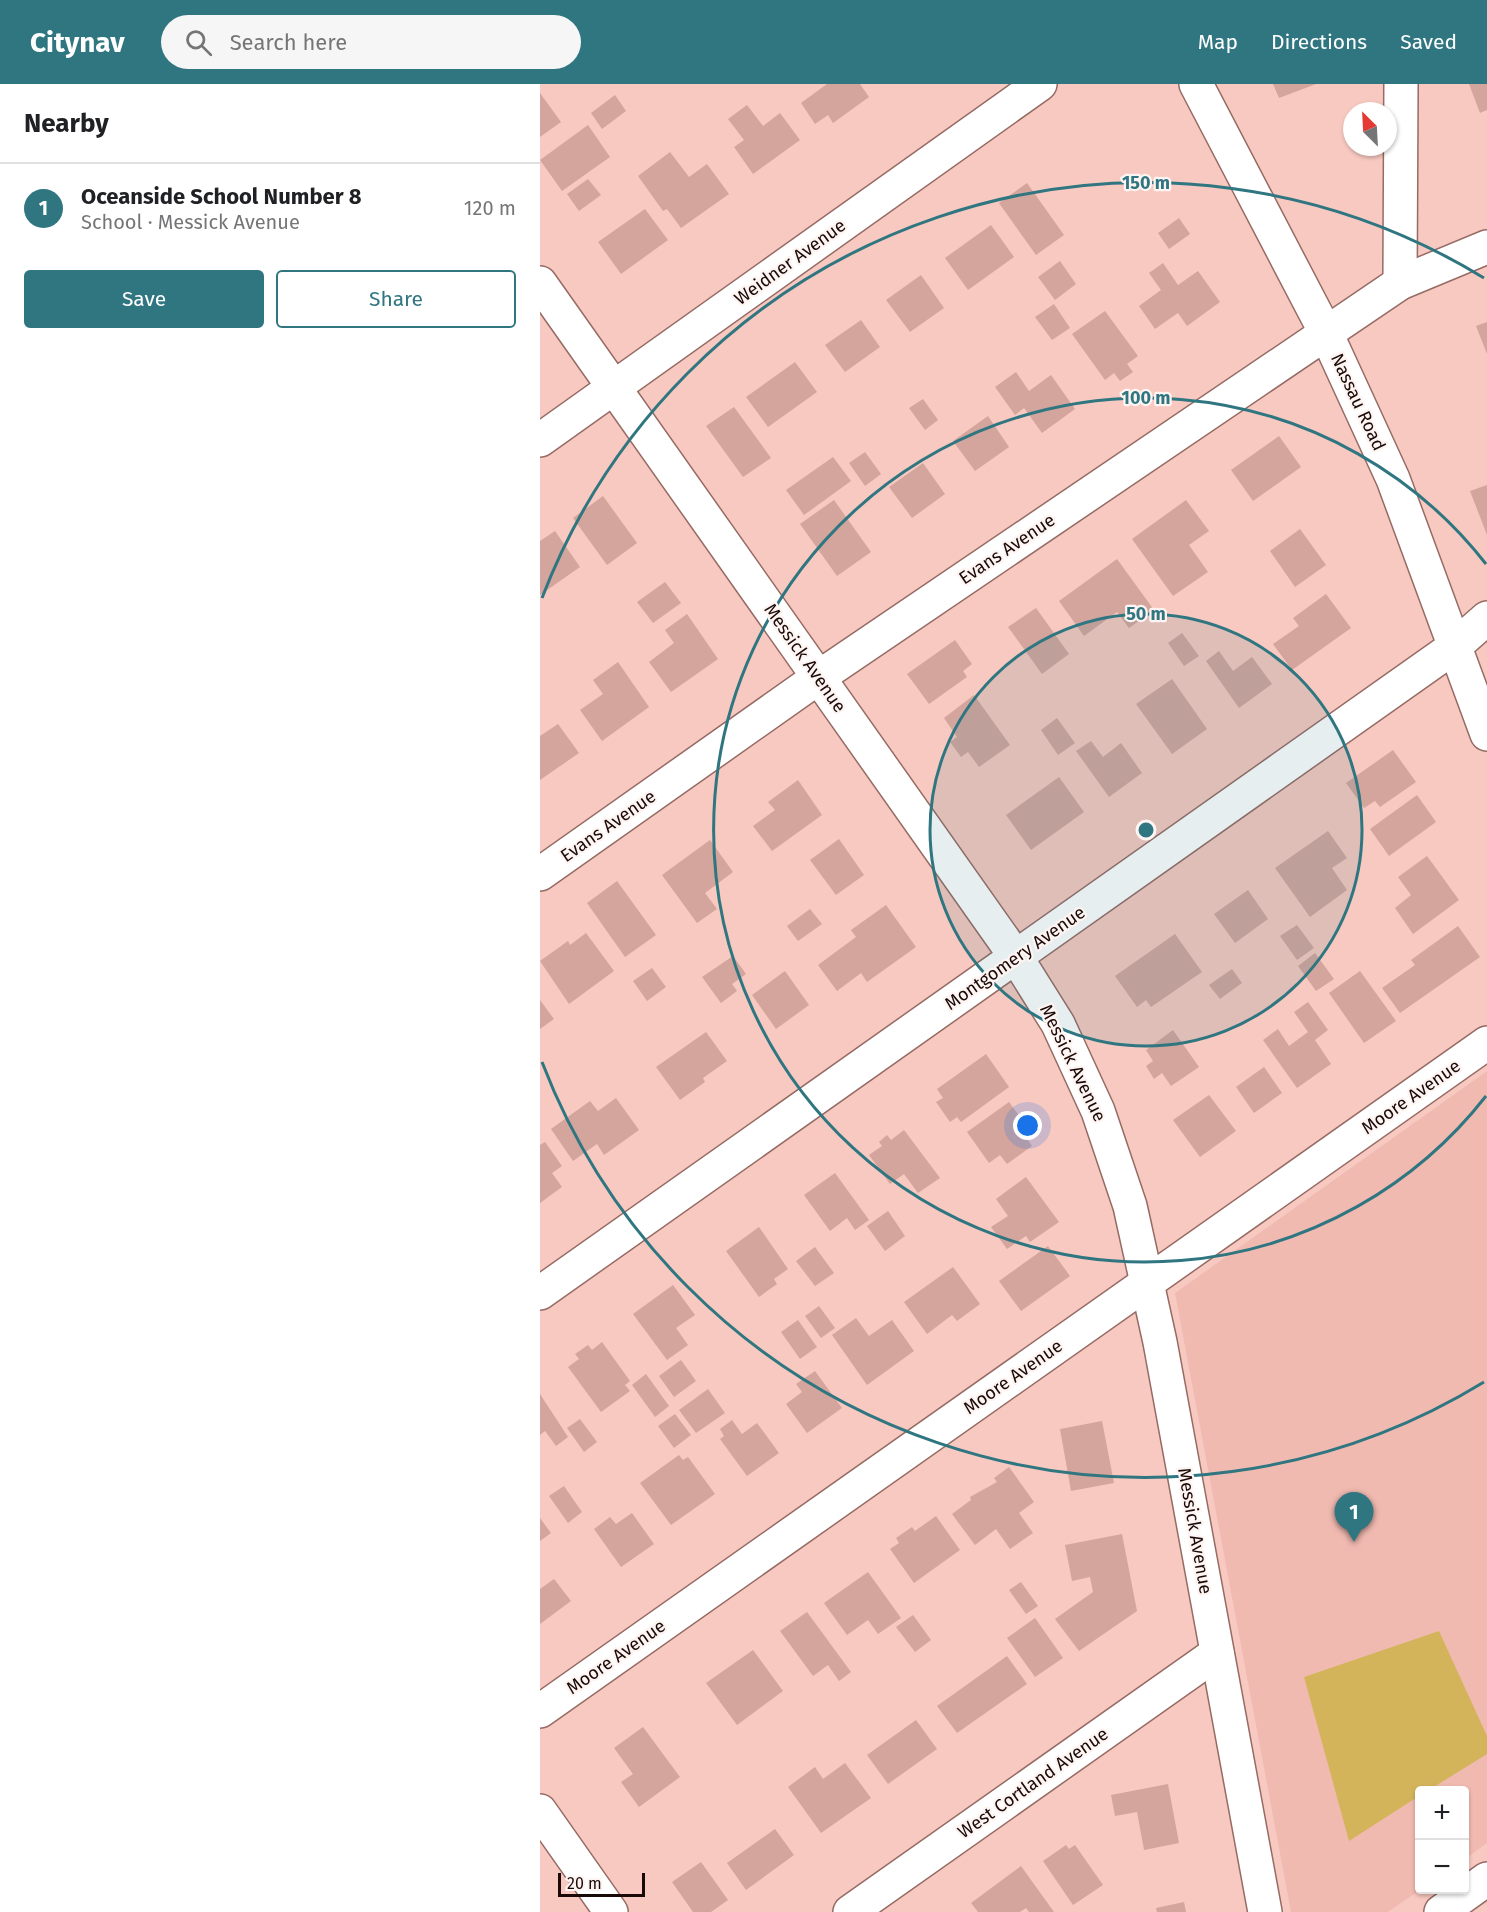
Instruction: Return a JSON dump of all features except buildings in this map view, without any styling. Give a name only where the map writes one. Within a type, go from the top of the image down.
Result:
[{"type":"street","name":"Weidner Avenue","points":[[540,440],[1040,84]]},
{"type":"street","name":"Nassau Road","points":[[1196,84],[1326,333],[1393,479],[1487,734]]},
{"type":"street","points":[[1400,283],[1401,84]]},
{"type":"street","name":"Evans Avenue","points":[[540,874],[819,677],[1400,283],[1487,247]]},
{"type":"street","name":"Messick Avenue","points":[[540,283],[1016,957],[1058,1024],[1098,1111],[1130,1206],[1160,1342],[1265,1912]]},
{"type":"street","name":"Montgomery Avenue","points":[[540,1293],[1454,647],[1487,618]]},
{"type":"street","name":"Moore Avenue","points":[[540,1711],[1487,1043]]},
{"type":"street","name":"West Cortland Avenue","points":[[850,1912],[1217,1653]]},
{"type":"street","points":[[540,1811],[611,1912]]},
{"type":"street","points":[[1441,1912],[1487,1879]]},
{"type":"shaded area","points":[[1487,1071],[1487,1843],[1469,1856],[1469,1786],[1415,1786],[1415,1893],[1388,1912],[1291,1912],[1175,1293]]},
{"type":"shaded area","points":[[1439,1631],[1487,1736],[1487,1754],[1435,1786],[1415,1786],[1415,1799],[1349,1841],[1304,1677]]},
{"type":"place","name":"Oceanside School Number 8","points":[[1354,1542]]}]
